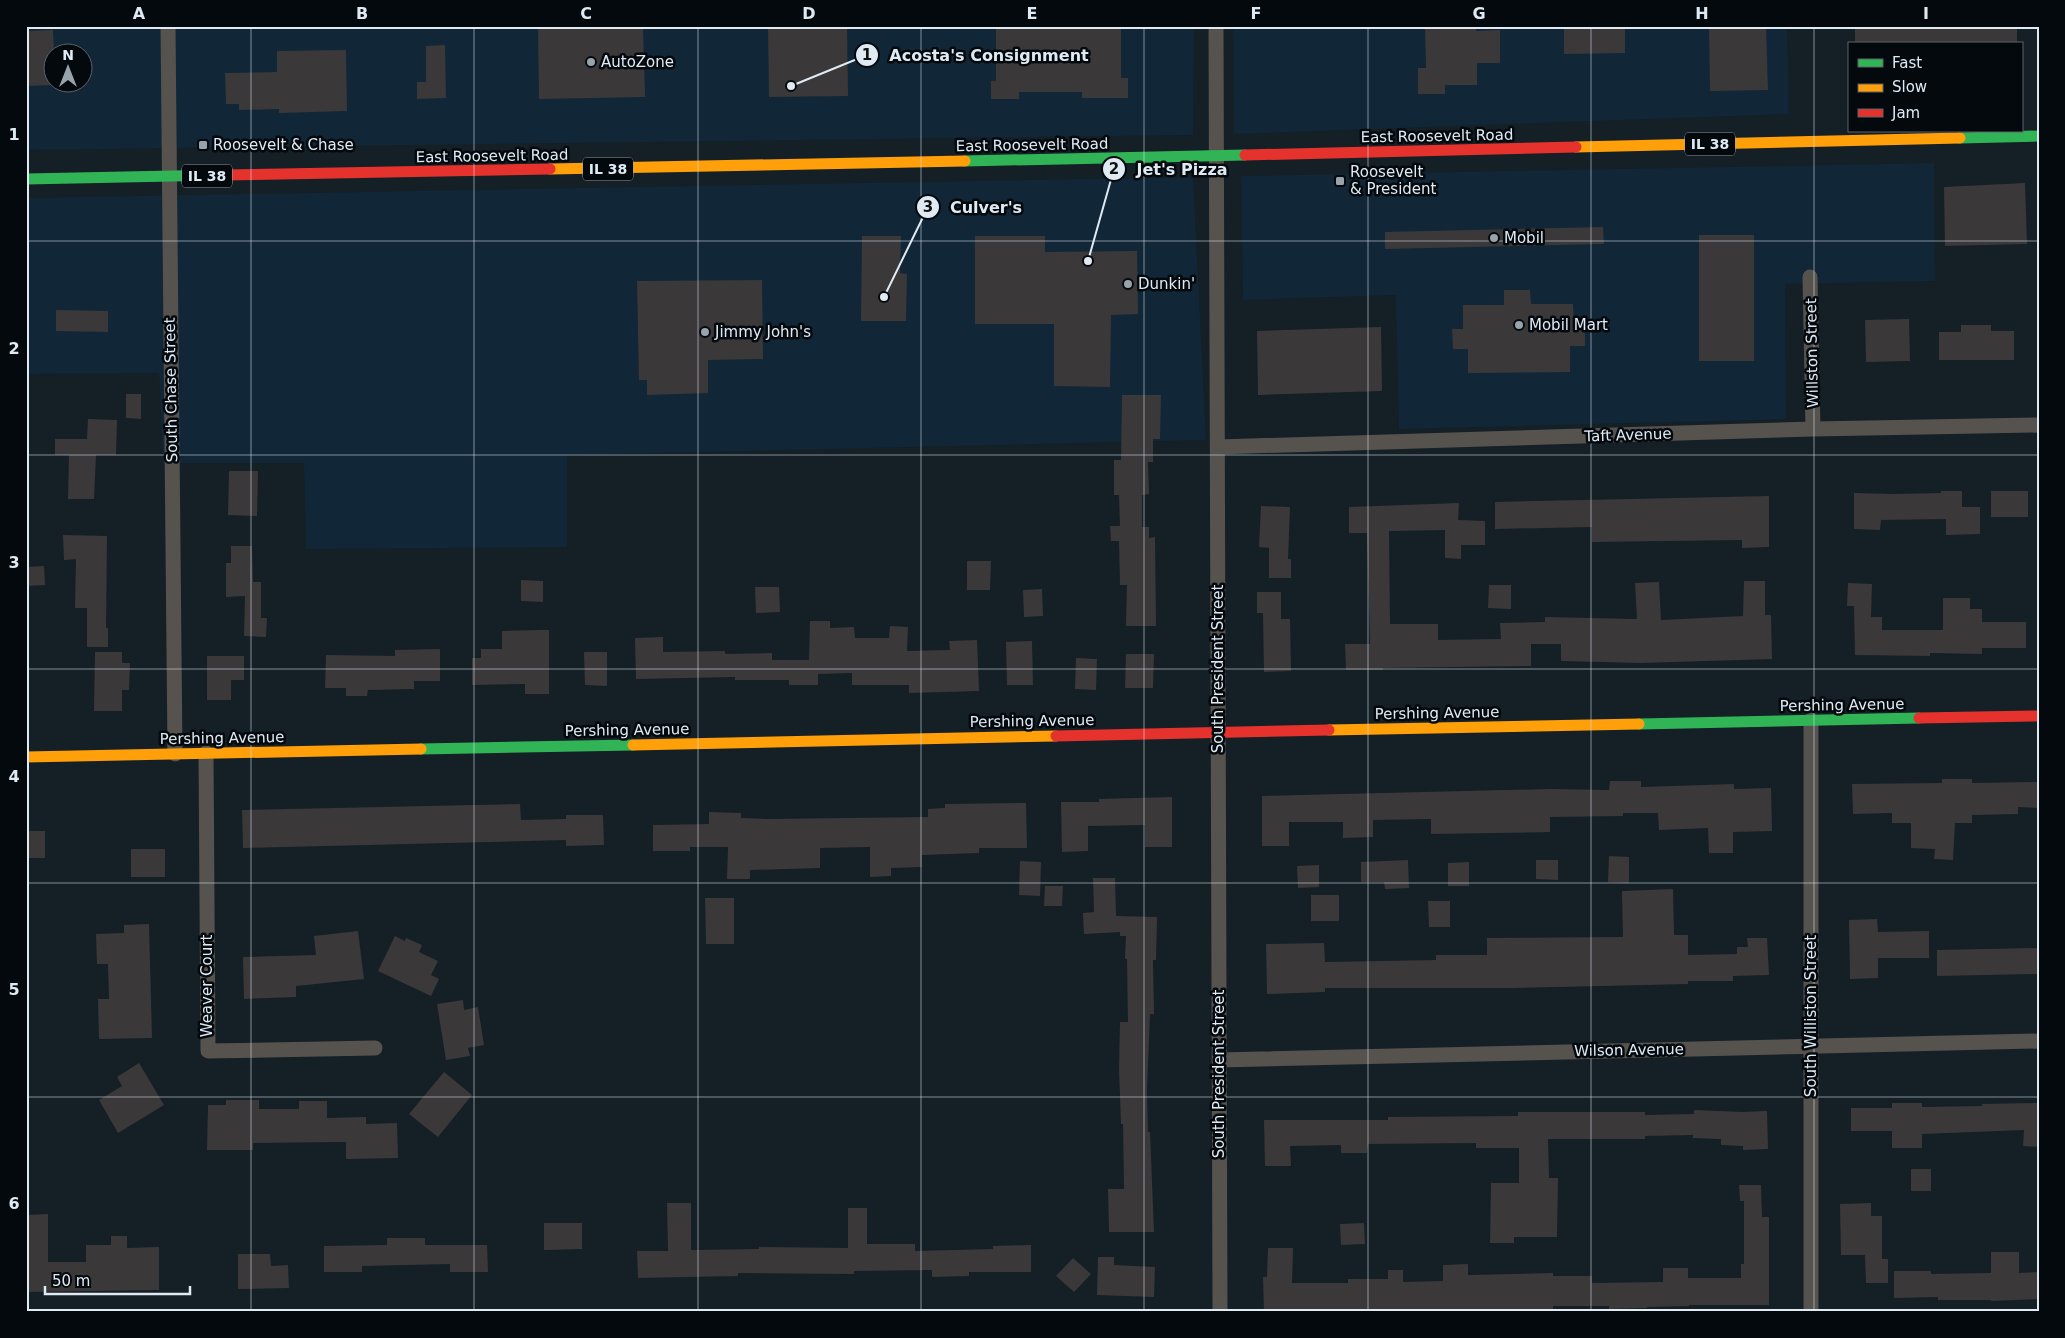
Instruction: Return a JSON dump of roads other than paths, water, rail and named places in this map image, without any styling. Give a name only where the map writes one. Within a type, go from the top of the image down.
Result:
[{"type":"street","name":"South Chase Street","points":[[168,26],[175,754]]},
{"type":"street","name":"South President Street","points":[[1216,26],[1220,1312]]},
{"type":"street","name":"East Roosevelt Road","points":[[26,179],[1217,156],[2039,136]]},
{"type":"street","name":"Willston Street","points":[[1810,277],[1813,429]]},
{"type":"street","name":"Taft Avenue","points":[[1218,447],[1813,429],[2039,426]]},
{"type":"street","name":"Pershing Avenue","points":[[26,757],[2039,716]]},
{"type":"street","name":"South Williston Street","points":[[1811,720],[1811,1312]]},
{"type":"street","name":"Weaver Court","points":[[206,753],[208,1050],[375,1048]]},
{"type":"street","name":"Wilson Avenue","points":[[1219,1060],[2039,1041]]},
{"type":"place","name":"AutoZone","points":[[591,62]]},
{"type":"place","name":"Acosta's Consignment","points":[[791,86]]},
{"type":"place","name":"Roosevelt & Chase","points":[[203,145]]},
{"type":"place","name":"Roosevelt & President","points":[[1340,181]]},
{"type":"place","name":"Mobil","points":[[1494,238]]},
{"type":"place","name":"Jet's Pizza","points":[[1088,261]]},
{"type":"place","name":"Dunkin'","points":[[1128,284]]},
{"type":"place","name":"Culver's","points":[[884,297]]},
{"type":"place","name":"Mobil Mart","points":[[1519,325]]},
{"type":"place","name":"Jimmy John's","points":[[705,332]]}]
